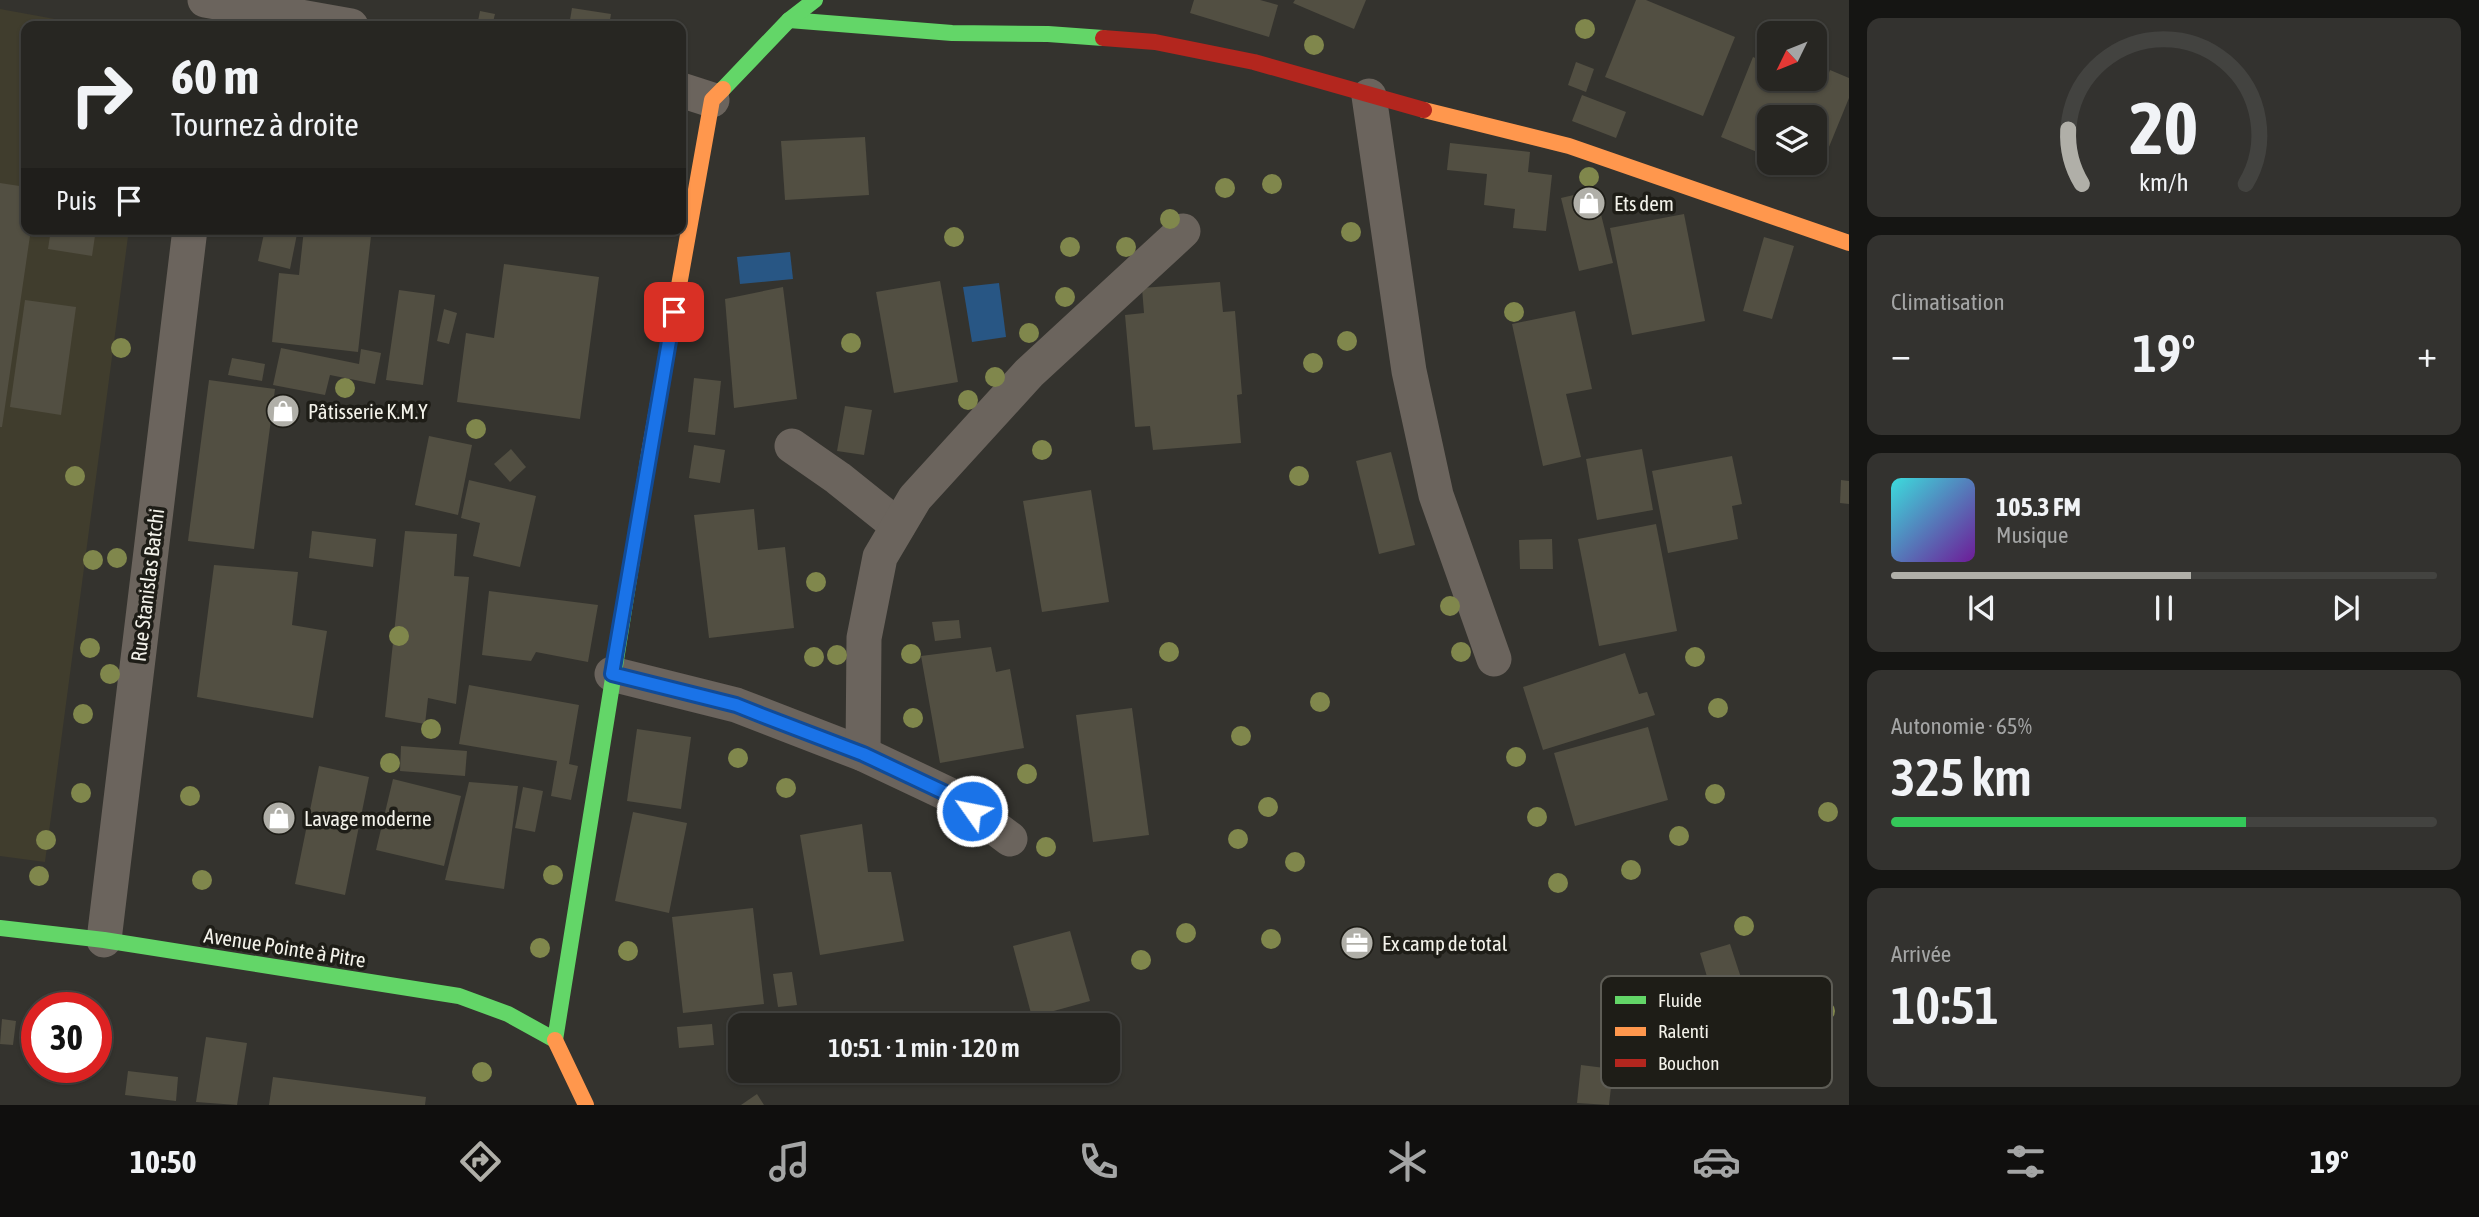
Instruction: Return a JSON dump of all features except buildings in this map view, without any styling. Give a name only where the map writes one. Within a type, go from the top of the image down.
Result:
[{"type":"street","points":[[686,164],[696,95],[815,0]]},
{"type":"street","points":[[214,7],[315,21]]},
{"type":"street","points":[[789,20],[952,33],[1048,34],[1155,42],[1254,62],[1369,96],[1569,146],[1849,243]]},
{"type":"street","points":[[1369,96],[1409,370],[1436,495],[1494,659]]},
{"type":"street","points":[[863,754],[863,638],[880,557],[915,498],[1029,373],[1183,231]]},
{"type":"street","name":"Rue Stanislas Batchi","points":[[104,940],[189,235]]},
{"type":"street","points":[[586,1105],[555,1040],[612,674],[676,235]]},
{"type":"street","points":[[792,446],[838,478],[898,526]]},
{"type":"street","points":[[612,674],[736,705],[863,754],[954,797],[1010,839]]},
{"type":"street","name":"Avenue Pointe à Pitre","points":[[0,928],[104,940],[459,996],[508,1014],[555,1040]]},
{"type":"shaded area","points":[[0,9],[66,21],[21,21],[21,235],[128,235],[45,862],[0,856]]},
{"type":"water","points":[[790,252],[793,279],[740,284],[737,257]]},
{"type":"water","points":[[999,283],[1006,337],[972,342],[963,287]]},
{"type":"traffic: fast","points":[[723,89],[789,20],[815,0]]},
{"type":"traffic: fast","points":[[789,20],[952,33],[1048,34],[1103,38]]},
{"type":"traffic: fast","points":[[555,1040],[649,454]]},
{"type":"traffic: fast","points":[[0,928],[104,940],[459,996],[508,1014],[555,1040]]},
{"type":"traffic: slow","points":[[649,454],[712,100],[723,89]]},
{"type":"traffic: slow","points":[[1424,110],[1569,146],[1849,243]]},
{"type":"traffic: slow","points":[[555,1040],[586,1105]]},
{"type":"traffic: jam","points":[[1103,38],[1155,42],[1254,62],[1424,110]]},
{"type":"place","name":"Ets dem","points":[[1589,203]]},
{"type":"place","name":"Pâtisserie K.M.Y","points":[[283,411]]},
{"type":"place","name":"Lavage moderne","points":[[279,818]]},
{"type":"place","name":"Ex camp de total","points":[[1357,943]]},
{"type":"route","points":[[674,312],[612,674],[736,705],[863,754],[954,797],[972,811]]}]
